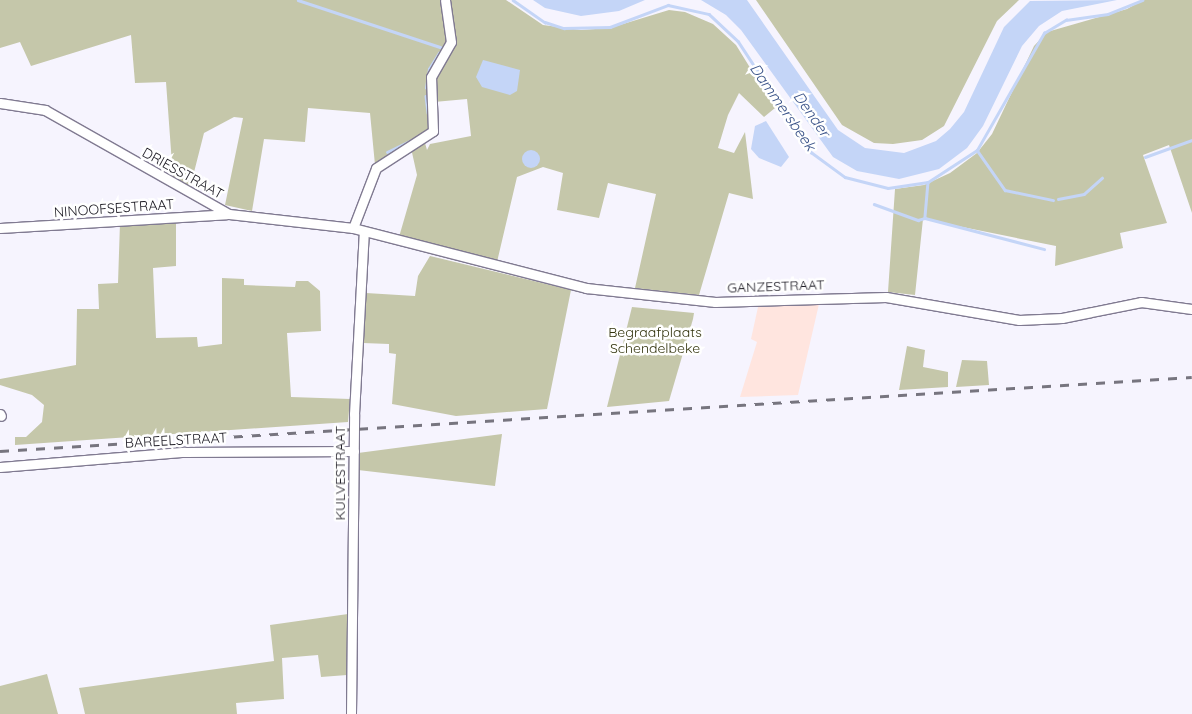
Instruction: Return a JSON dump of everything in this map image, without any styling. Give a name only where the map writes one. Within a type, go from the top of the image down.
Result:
[{"type":"street","points":[[353,228],[376,168],[433,131],[431,77],[451,42],[445,0]]},
{"type":"street","name":"DRIESSTRAAT","points":[[0,102],[45,110],[229,214],[353,228],[364,232]]},
{"type":"street","name":"NINOOFSESTRAAT","points":[[0,228],[229,214]]},
{"type":"street","name":"GANZESTRAAT","points":[[364,232],[547,281],[666,298],[750,302],[886,297],[1018,320],[1062,318],[1141,302],[1192,310]]},
{"type":"street","name":"KULVESTRAAT","points":[[350,714],[354,451],[364,232]]},
{"type":"street","name":"BAREELSTRAAT","points":[[0,467],[184,452],[354,451]]},
{"type":"shaded area","points":[[819,304],[798,395],[740,397],[757,342],[751,339],[758,307]]},
{"type":"green space","points":[[0,0],[506,0],[543,25],[581,30],[610,28],[669,10],[685,12],[713,24],[736,45],[775,108],[764,117],[739,93],[728,115],[718,148],[734,153],[745,132],[753,199],[729,193],[699,295],[635,288],[656,194],[608,183],[599,218],[557,210],[563,173],[543,167],[517,177],[497,262],[399,237],[417,175],[411,148],[425,143],[427,150],[430,144],[471,136],[467,99],[434,102],[428,74],[430,129],[375,165],[370,113],[308,108],[305,142],[264,139],[252,211],[225,205],[243,118],[234,117],[204,133],[190,188],[173,178],[166,82],[135,83],[131,35],[31,66],[20,42],[0,48]]},
{"type":"green space","points":[[756,0],[1019,0],[997,21],[944,126],[922,140],[893,144],[874,143],[842,125]]},
{"type":"green space","points":[[1143,0],[1192,0],[1192,213],[1169,145],[1143,155],[1167,223],[1120,233],[1123,248],[1055,266],[1056,246],[923,219],[915,295],[888,292],[895,189],[924,185],[950,173],[977,153],[992,134],[1034,46],[1047,32],[1127,9]]},
{"type":"green space","points":[[176,219],[176,266],[153,268],[156,338],[197,337],[198,347],[222,344],[222,278],[244,279],[244,285],[295,287],[296,281],[308,281],[320,291],[321,331],[287,333],[291,397],[350,399],[348,422],[15,445],[15,437],[26,437],[42,422],[44,405],[32,395],[0,385],[0,379],[76,365],[77,309],[99,309],[98,284],[118,283],[120,223]]},
{"type":"green space","points":[[430,256],[571,290],[547,409],[456,416],[392,404],[396,354],[389,353],[389,344],[363,343],[366,293],[415,296],[418,276]]},
{"type":"green space","name":"Begraafplaats Schendelbeke","points":[[632,307],[694,313],[669,401],[607,407]]},
{"type":"green space","points":[[907,346],[925,350],[923,367],[948,372],[948,387],[899,390]]},
{"type":"green space","points":[[962,360],[987,361],[989,385],[956,387]]},
{"type":"green space","points":[[502,434],[495,486],[358,470],[358,453]]},
{"type":"green space","points":[[348,614],[347,675],[321,677],[318,655],[282,658],[284,699],[236,703],[237,714],[85,714],[79,688],[274,661],[270,625]]},
{"type":"green space","points":[[47,674],[58,714],[0,714],[0,686]]},
{"type":"water","points":[[533,0],[645,0],[619,11],[581,16],[545,8]]},
{"type":"water","name":"Dender","points":[[701,0],[747,0],[838,130],[865,148],[904,153],[936,141],[950,129],[964,112],[1004,27],[1030,1],[1117,0],[1062,11],[1039,26],[1022,46],[983,126],[967,148],[939,169],[899,179],[857,171],[833,157],[741,30],[726,15]]},
{"type":"water","points":[[483,60],[520,70],[517,91],[510,95],[482,87],[476,77]]},
{"type":"water","points":[[766,121],[789,157],[781,167],[759,158],[751,149],[755,126]]},
{"type":"water","points":[[531,150],[537,153],[540,159],[537,165],[531,168],[525,165],[522,159],[525,153]]},
{"type":"waterway","points":[[298,0],[440,47]]},
{"type":"waterway","name":"Dammersbeek","points":[[513,0],[545,22],[564,28],[610,27],[668,5],[709,14],[738,41],[811,152],[845,177],[888,188],[928,182],[977,150],[1044,33],[1066,20],[1108,14],[1142,0]]},
{"type":"waterway","points":[[426,88],[429,69],[439,53]]},
{"type":"waterway","points":[[426,96],[428,113]]},
{"type":"waterway","points":[[387,152],[412,140]]},
{"type":"waterway","points":[[1145,157],[1192,140]]},
{"type":"waterway","points":[[977,150],[1005,190],[1053,200]]},
{"type":"waterway","points":[[1058,199],[1084,194],[1102,178]]},
{"type":"waterway","points":[[928,182],[925,218],[1044,249]]},
{"type":"waterway","points":[[874,204],[918,220],[925,218]]},
{"type":"railway","points":[[0,451],[1192,377]]}]
